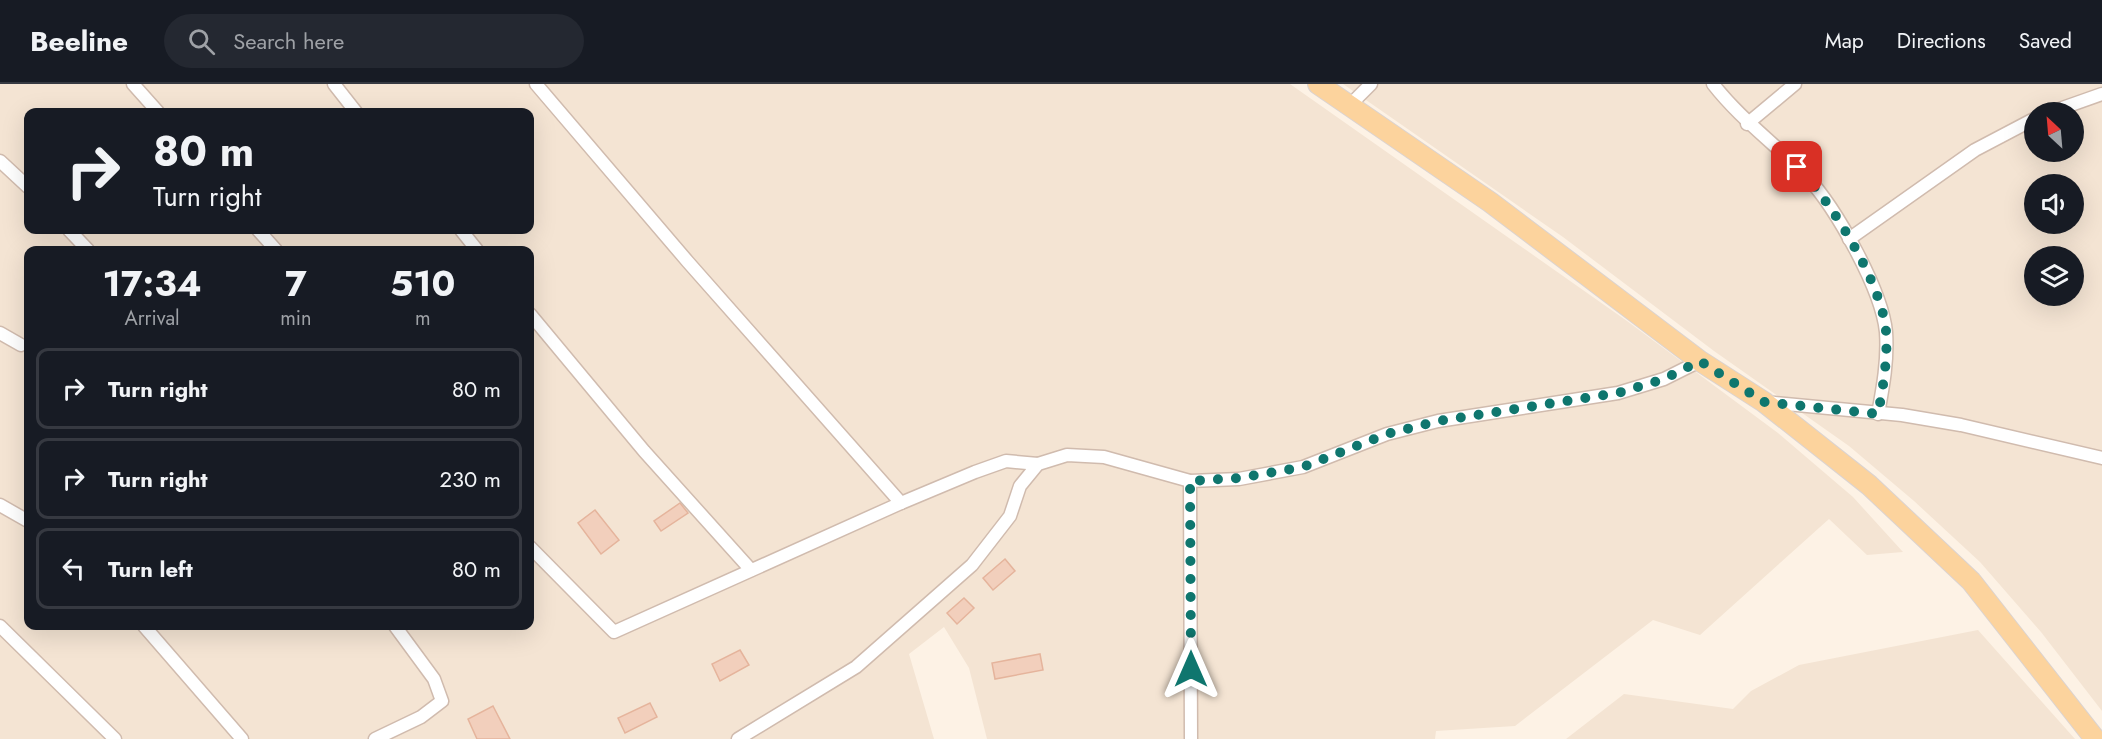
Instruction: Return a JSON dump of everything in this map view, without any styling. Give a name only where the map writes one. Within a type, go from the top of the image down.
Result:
[{"type":"main road","points":[[1318,84],[1490,202],[1700,361],[1764,402],[1869,485],[1971,581],[2095,739]]},
{"type":"street","points":[[133,84],[154,108]]},
{"type":"street","points":[[334,84],[353,108]]},
{"type":"street","points":[[536,84],[688,262],[901,503]]},
{"type":"street","points":[[1350,105],[1371,84]]},
{"type":"street","points":[[1713,84],[1748,124],[1809,179],[1849,239],[1875,291],[1886,330],[1886,364],[1878,414]]},
{"type":"street","points":[[1748,124],[1795,84]]},
{"type":"street","points":[[2079,102],[2102,94]]},
{"type":"street","points":[[1849,239],[1975,150],[2024,124]]},
{"type":"street","points":[[0,160],[24,183]]},
{"type":"street","points":[[73,234],[84,246]]},
{"type":"street","points":[[262,234],[272,246]]},
{"type":"street","points":[[463,234],[474,246]]},
{"type":"street","points":[[534,319],[644,451],[751,570]]},
{"type":"street","points":[[0,333],[21,345]]},
{"type":"street","points":[[534,552],[614,632],[901,503],[1006,461],[1038,464],[1068,455],[1104,457],[1190,481],[1239,478],[1303,467],[1387,434],[1438,421],[1618,393],[1664,379],[1700,361]]},
{"type":"street","points":[[1764,402],[1902,415],[1961,425],[2102,458]]},
{"type":"street","points":[[738,739],[856,667],[972,565],[1010,516],[1020,486],[1038,464]]},
{"type":"street","points":[[1190,481],[1191,739]]},
{"type":"street","points":[[0,505],[24,519]]},
{"type":"street","points":[[0,626],[115,739]]},
{"type":"street","points":[[147,630],[242,739]]},
{"type":"street","points":[[375,739],[421,717],[442,701],[434,679],[398,630]]},
{"type":"shaded area","points":[[0,84],[1290,84],[1627,321],[1778,433],[1853,497],[1903,552],[1867,555],[1829,519],[1700,635],[1653,620],[1515,726],[1436,731],[1435,739],[987,739],[969,668],[944,627],[909,654],[934,739],[0,739]]},
{"type":"shaded area","points":[[1343,84],[2102,84],[2102,711],[2041,632],[1980,562],[1914,501],[1849,446],[1714,351],[1563,237]]},
{"type":"shaded area","points":[[1978,630],[2075,739],[1566,739],[1624,694],[1733,709],[1751,691],[1799,665]]},
{"type":"building","points":[[680,503],[688,513],[661,531],[654,521]]},
{"type":"building","points":[[595,510],[619,540],[601,554],[578,523]]},
{"type":"building","points":[[1005,559],[1015,571],[993,590],[983,578]]},
{"type":"building","points":[[964,598],[974,608],[957,624],[947,613]]},
{"type":"building","points":[[740,650],[749,665],[720,681],[712,664]]},
{"type":"building","points":[[1040,654],[1043,670],[995,679],[992,663]]},
{"type":"building","points":[[650,703],[657,717],[625,733],[618,718]]},
{"type":"building","points":[[493,706],[510,739],[477,739],[468,719]]},
{"type":"route","points":[[1191,669],[1190,481],[1239,478],[1303,467],[1387,434],[1438,421],[1618,393],[1664,379],[1700,361],[1764,402],[1878,414],[1886,364],[1886,330],[1875,291],[1845,231],[1809,179],[1797,167]]}]
